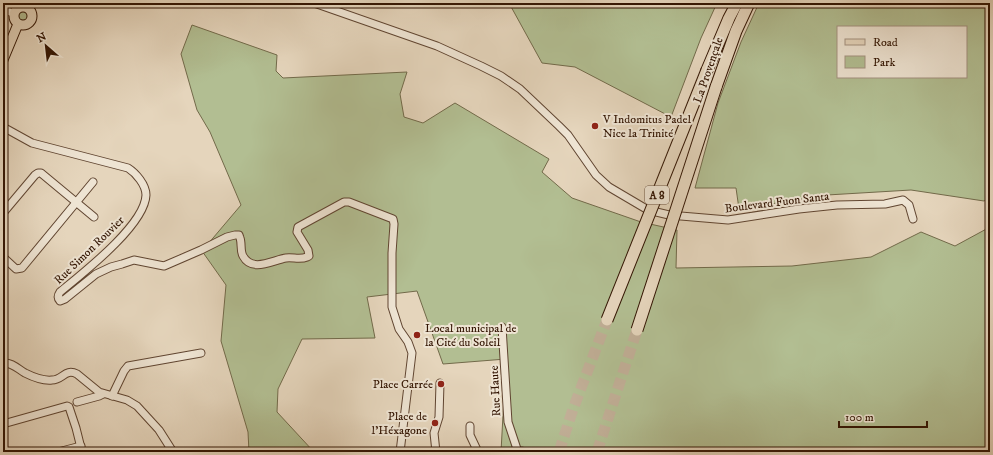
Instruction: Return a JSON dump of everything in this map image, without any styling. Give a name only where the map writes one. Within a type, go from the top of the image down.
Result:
[{"type":"highway","name":"La Provençale","points":[[607,320],[707,70],[737,3]]},
{"type":"highway","name":"La Provençale","points":[[637,330],[716,87],[734,37],[749,3]]},
{"type":"main road","points":[[30,11],[36,3]]},
{"type":"main road","points":[[17,8],[25,8],[30,11],[32,16],[30,22],[24,25],[18,24],[15,21],[17,8]]},
{"type":"main road","points":[[3,60],[18,24]]},
{"type":"street","name":"Boulevard Fuon Santa","points":[[314,3],[437,46],[501,76],[520,90],[568,135],[596,175],[609,187],[648,210],[669,215],[728,220],[799,209],[885,204],[903,200],[909,205],[913,218]]},
{"type":"street","points":[[3,10],[17,8]]},
{"type":"street","name":"Rue Simon Rouvier","points":[[3,128],[26,138],[128,168],[136,174],[145,190],[146,194],[142,208],[131,226],[120,239],[60,292],[58,295],[60,301],[65,300],[96,274],[111,267],[134,260],[164,266],[201,250],[227,236],[238,235],[240,238],[243,256],[250,263],[264,264],[287,258],[298,259],[308,257],[309,253],[298,236],[297,229],[302,224],[344,202],[349,202],[392,219],[394,224],[392,253],[392,307],[399,329],[408,342],[412,353],[400,452]]},
{"type":"street","points":[[3,213],[35,175],[41,173],[94,217]]},
{"type":"street","points":[[3,257],[16,268],[22,268],[93,182]]},
{"type":"street","name":"Rue Haute","points":[[502,327],[508,422],[518,452]]},
{"type":"street","points":[[112,396],[128,366],[201,354]]},
{"type":"street","points":[[3,363],[11,364],[31,376],[47,380],[58,379],[66,373],[73,372],[103,394],[127,400],[137,406],[159,430],[173,452]]},
{"type":"street","points":[[436,452],[434,433],[439,417],[440,383]]},
{"type":"street","points":[[77,402],[103,394]]},
{"type":"street","points":[[3,424],[67,406],[71,409],[81,449],[58,452]]},
{"type":"street","points":[[470,426],[470,435],[478,452]]},
{"type":"street","points":[[518,452],[526,452]]},
{"type":"green space","points":[[509,3],[717,3],[701,38],[671,117],[575,67],[542,63]]},
{"type":"green space","points":[[759,3],[990,3],[990,198],[984,201],[911,190],[827,195],[739,209],[736,188],[695,188],[718,103],[741,42]]},
{"type":"green space","points":[[23,10],[27,12],[29,16],[27,20],[23,22],[19,20],[17,16],[19,12]]},
{"type":"green space","points":[[192,25],[277,55],[276,71],[283,78],[407,72],[400,94],[404,117],[423,123],[455,103],[549,159],[542,172],[572,198],[641,222],[677,230],[676,268],[792,266],[871,257],[921,232],[955,246],[990,227],[990,452],[501,452],[506,359],[443,364],[417,291],[367,297],[375,338],[302,339],[278,389],[277,412],[314,452],[249,452],[248,432],[221,341],[226,285],[202,251],[241,205],[210,132],[197,110],[181,54]]},
{"type":"tunnel","points":[[559,452],[573,409],[607,320]]},
{"type":"tunnel","points":[[597,452],[637,330]]},
{"type":"place","name":"V Indomitus Padel Nice la Trinité","points":[[595,126]]},
{"type":"place","name":"Local municipal de la Cité du Soleil","points":[[417,335]]},
{"type":"place","name":"Place Carrée","points":[[441,384]]},
{"type":"place","name":"Place de l'Héxagone","points":[[435,423]]}]
